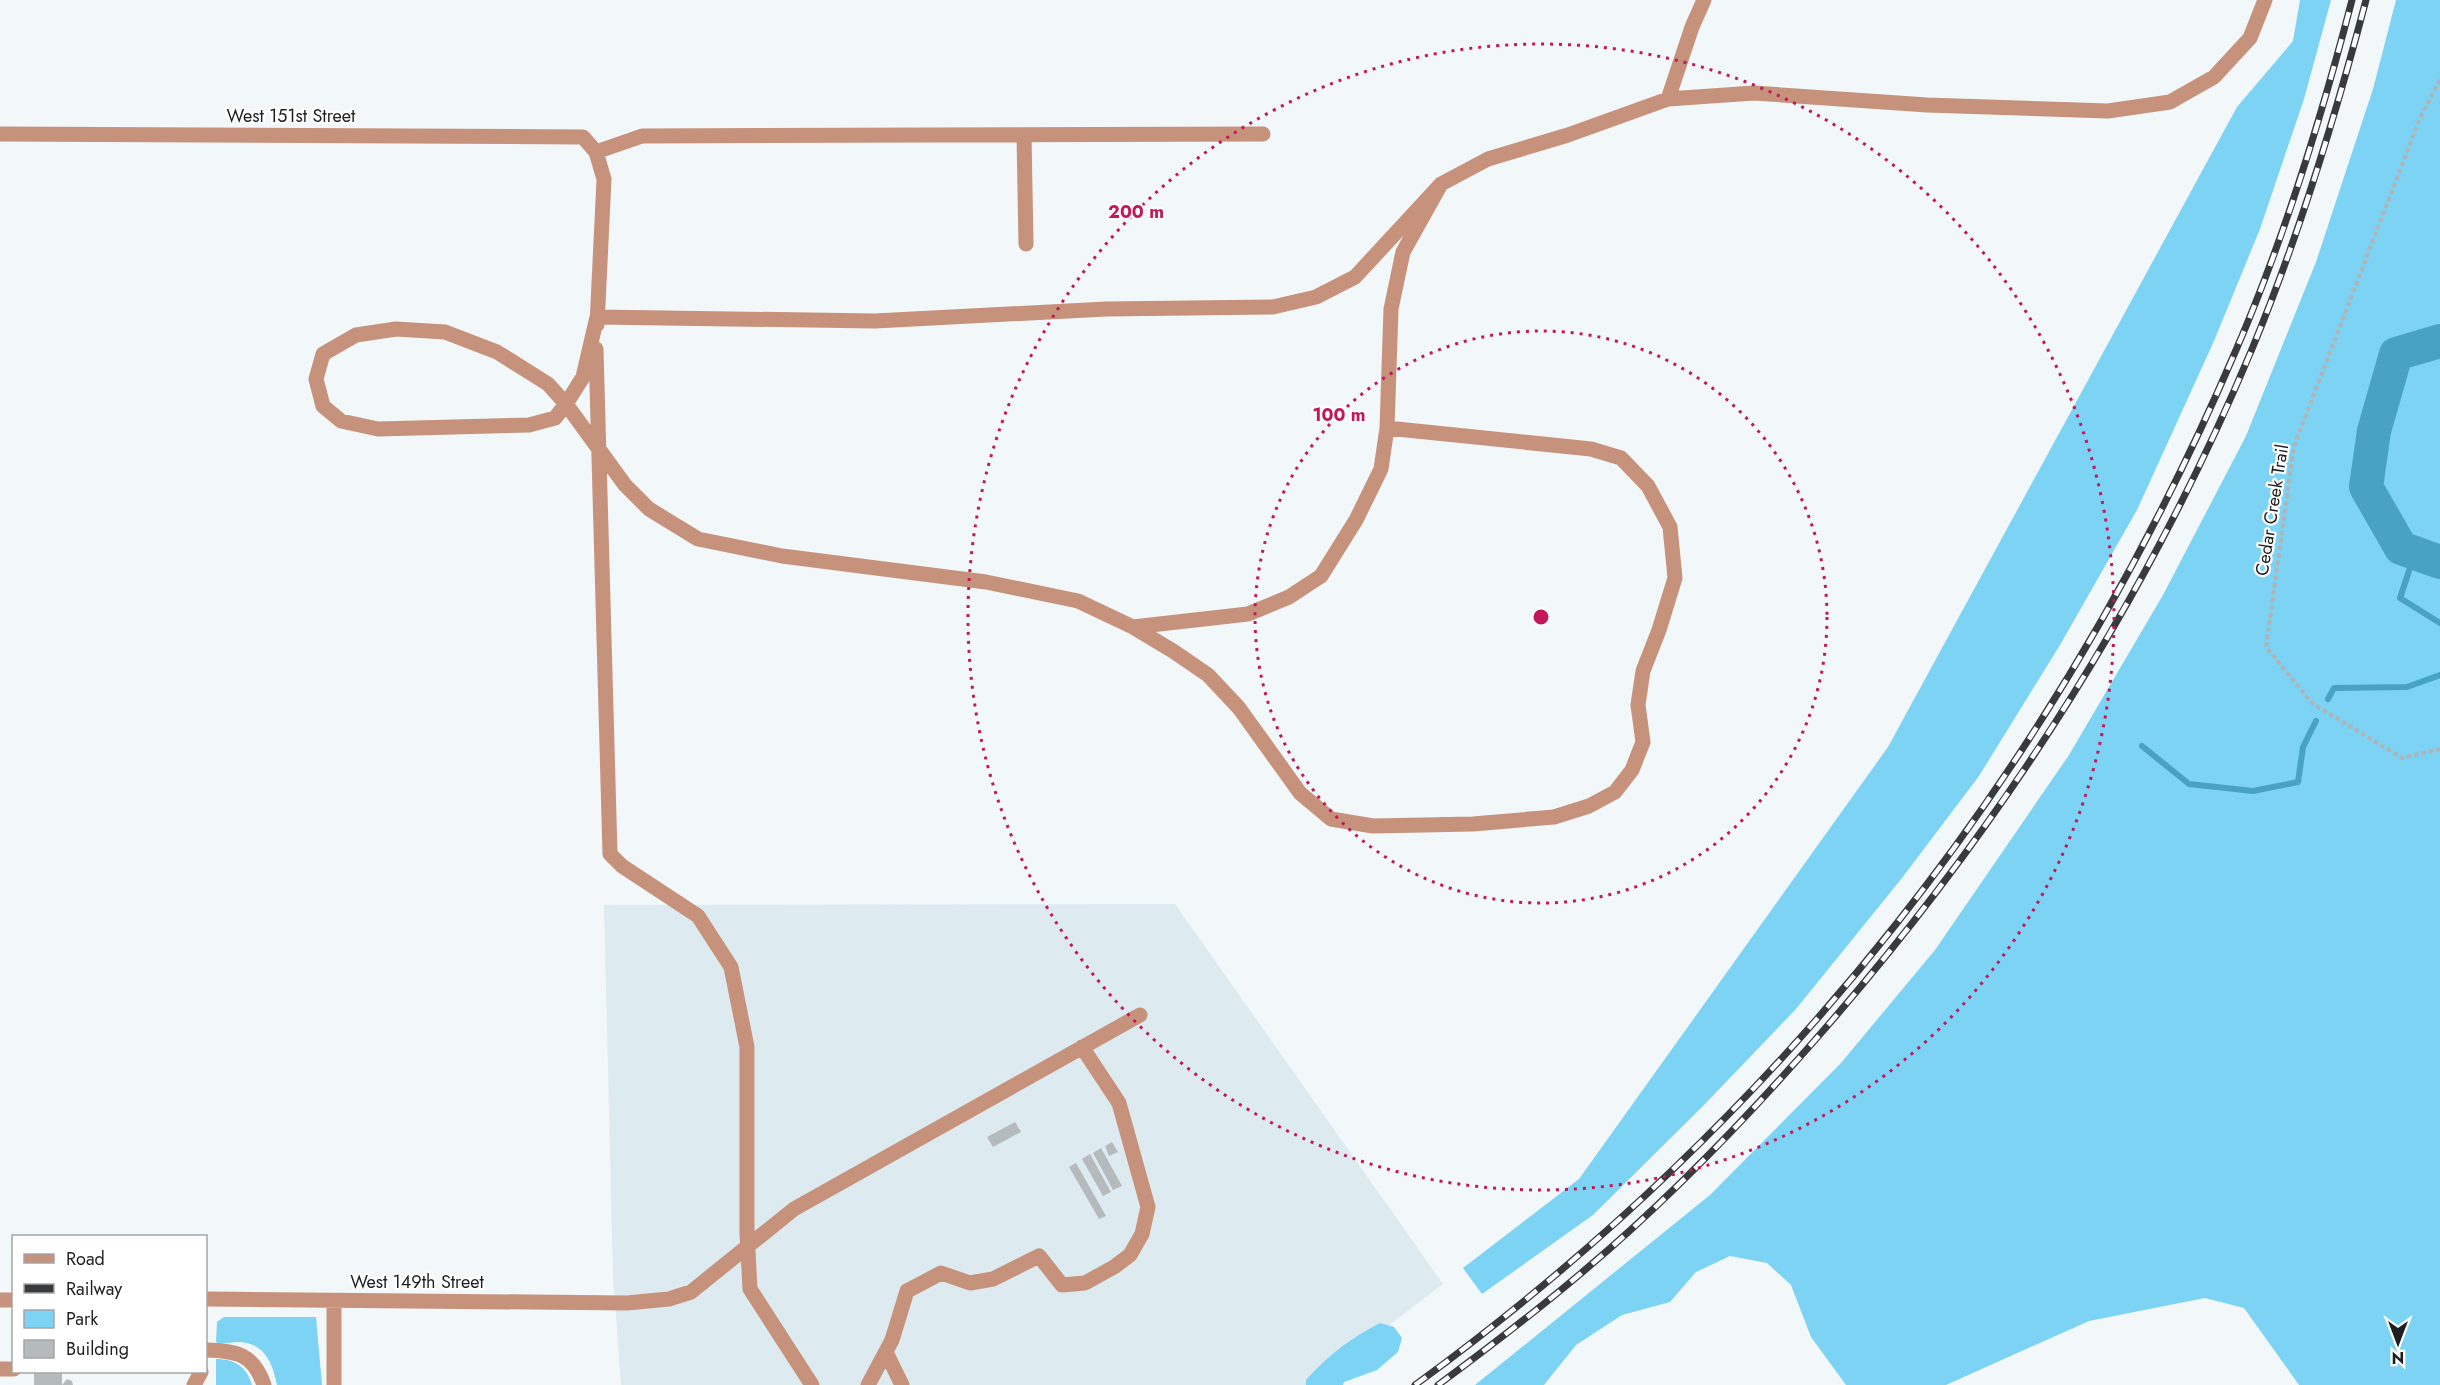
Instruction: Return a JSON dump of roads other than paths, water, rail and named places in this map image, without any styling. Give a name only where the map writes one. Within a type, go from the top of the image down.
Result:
[{"type":"street","points":[[1668,99],[1692,27],[1704,0]]},
{"type":"street","points":[[597,317],[875,321],[1106,309],[1272,307],[1317,297],[1355,276],[1441,184],[1488,159],[1568,135],[1668,99],[1754,93],[1927,105],[2108,111],[2170,102],[2214,77],[2250,38],[2265,0]]},
{"type":"street","name":"West 151st Street","points":[[0,134],[583,137],[596,152]]},
{"type":"street","points":[[812,1385],[750,1289],[747,1047],[731,966],[698,916],[622,866],[610,854],[598,448],[597,317],[604,179],[596,152],[642,136],[1263,134]]},
{"type":"street","points":[[1024,135],[1026,244]]},
{"type":"street","points":[[1133,627],[1248,614],[1289,597],[1321,576],[1356,520],[1381,469],[1387,428],[1390,309],[1403,252],[1441,184]]},
{"type":"street","points":[[597,317],[583,377],[566,404],[555,418],[529,425],[378,429],[341,422],[323,406],[316,379],[323,354],[356,335],[396,329],[445,332],[497,352],[548,384],[566,404],[625,485],[648,509],[698,539],[782,556],[986,582],[1078,601],[1133,627],[1208,675],[1239,708],[1300,793],[1331,819],[1373,826],[1473,824],[1554,817],[1589,806],[1615,792],[1632,770],[1643,742],[1638,705],[1643,671],[1675,578],[1670,527],[1648,486],[1621,458],[1591,449],[1387,428]]},
{"type":"street","name":"West 149th Street","points":[[207,1299],[627,1303],[669,1299],[691,1292],[794,1209],[1140,1015]]},
{"type":"street","points":[[868,1385],[892,1340],[907,1291],[941,1273],[970,1283],[993,1279],[1039,1256],[1062,1285],[1085,1283],[1114,1268],[1130,1255],[1142,1234],[1148,1207],[1119,1103],[1082,1047]]},
{"type":"street","points":[[334,1300],[334,1385]]},
{"type":"street","points":[[207,1350],[238,1353],[250,1359],[264,1385]]},
{"type":"street","points":[[886,1352],[902,1385]]},
{"type":"waterway","points":[[2440,341],[2396,354],[2374,431],[2366,487],[2401,548],[2440,562]]},
{"type":"waterway","points":[[2415,553],[2400,598],[2440,623]]},
{"type":"waterway","points":[[2328,699],[2334,688],[2407,687],[2440,675]]},
{"type":"waterway","points":[[2142,746],[2189,784],[2253,791],[2298,782],[2303,747],[2316,721]]},
{"type":"railway","points":[[1415,1385],[1549,1281],[1673,1169],[1789,1050],[1896,924],[1995,791],[2084,650],[2164,503],[2236,350],[2301,177],[2352,0]]},
{"type":"railway","points":[[1438,1385],[1586,1269],[1647,1215],[1733,1130],[1815,1040],[1881,962],[1945,881],[2005,798],[2062,712],[2115,625],[2210,443],[2252,349],[2301,220],[2329,132],[2366,0]]}]
